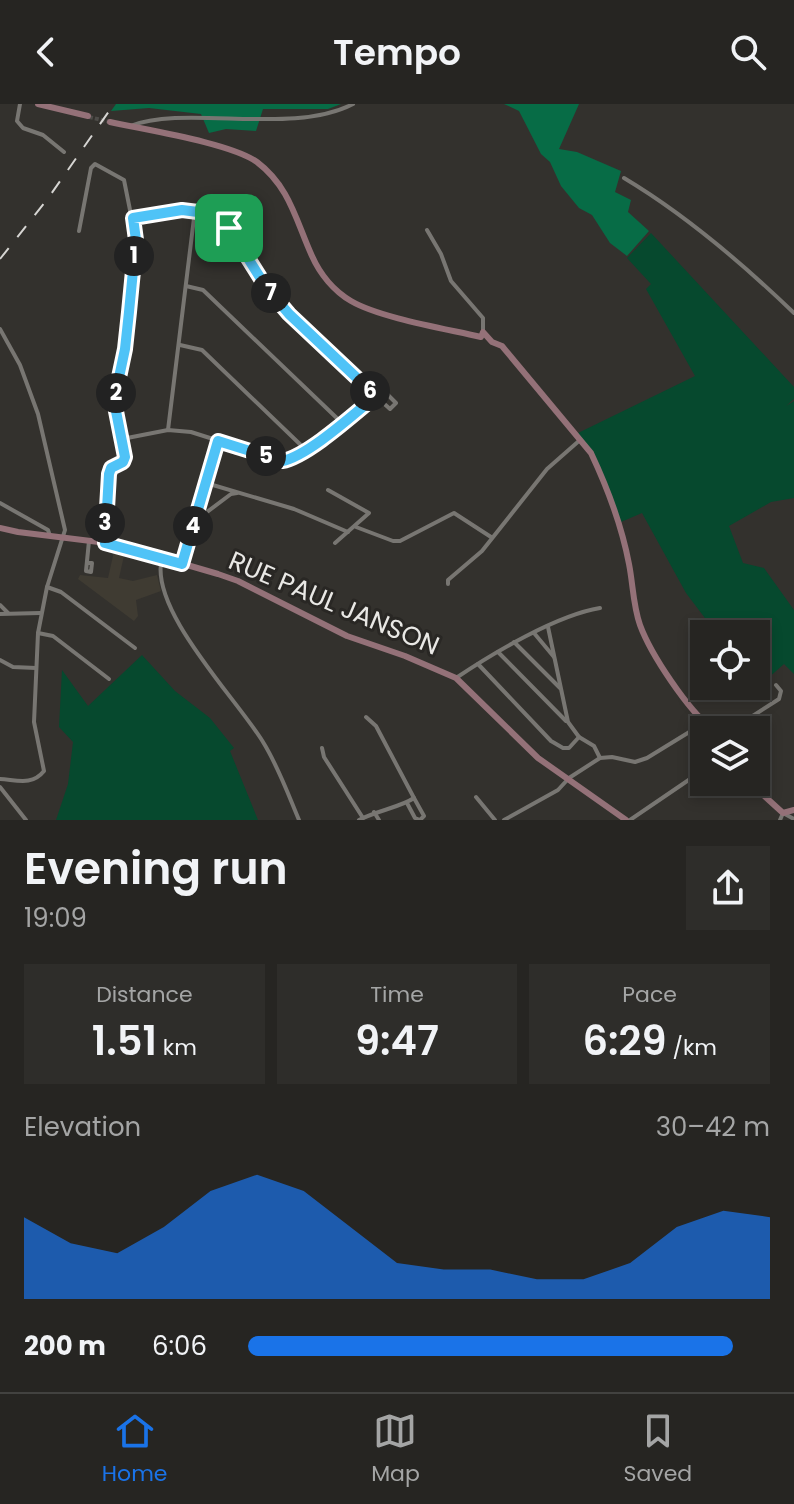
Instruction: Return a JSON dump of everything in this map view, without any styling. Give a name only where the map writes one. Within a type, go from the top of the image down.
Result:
[{"type":"street","points":[[20,104],[17,121],[23,128],[43,135],[64,152]]},
{"type":"street","points":[[38,104],[88,116]]},
{"type":"street","points":[[284,111],[337,110],[353,104]]},
{"type":"street","points":[[130,126],[149,114]]},
{"type":"street","points":[[110,122],[247,155],[278,182],[291,201],[318,268],[349,300],[379,312],[481,337],[483,318],[451,281],[441,254],[427,230]]},
{"type":"street","points":[[79,231],[91,168],[95,164],[124,180],[136,240],[126,337],[114,401],[125,457],[123,462],[111,468],[109,474],[105,543]]},
{"type":"street","points":[[624,178],[663,202],[794,313]]},
{"type":"street","points":[[133,218],[195,210],[218,219],[229,228],[266,287],[289,314],[370,391],[390,409],[396,403],[376,383],[370,391]]},
{"type":"street","points":[[168,430],[195,210]]},
{"type":"street","points":[[186,286],[203,290],[342,423]]},
{"type":"street","points":[[0,329],[20,365],[38,414],[65,530],[40,613],[38,633],[34,722],[44,771],[28,782],[0,779]]},
{"type":"street","points":[[483,332],[492,342],[502,346],[591,453],[601,473],[629,563],[639,625],[653,654],[699,716]]},
{"type":"street","points":[[180,345],[202,350],[306,450]]},
{"type":"street","points":[[122,439],[168,430],[191,432],[282,461],[306,450],[376,396]]},
{"type":"street","points":[[448,584],[448,580],[482,551],[547,469],[580,440]]},
{"type":"street","points":[[182,564],[218,441]]},
{"type":"street","points":[[206,483],[294,509],[348,532]]},
{"type":"street","points":[[222,488],[228,492],[226,498]]},
{"type":"street","points":[[328,490],[369,513],[335,543]]},
{"type":"street","points":[[194,521],[226,498],[239,493]]},
{"type":"street","points":[[200,502],[201,508],[208,511]]},
{"type":"street","points":[[0,503],[48,530],[50,536]]},
{"type":"street","points":[[356,527],[400,541],[454,513],[491,537]]},
{"type":"street","name":"RUE PAUL JANSON","points":[[0,528],[105,543],[238,581],[347,636],[456,678],[538,758],[628,820]]},
{"type":"street","points":[[87,563],[89,541]]},
{"type":"street","points":[[162,558],[159,569],[164,590],[180,628],[261,738],[274,759],[299,820]]},
{"type":"street","points":[[47,587],[61,592],[135,648]]},
{"type":"street","points":[[0,605],[8,613]]},
{"type":"street","points":[[456,678],[514,642],[581,611],[600,608]]},
{"type":"street","points":[[0,614],[40,613]]},
{"type":"street","points":[[548,627],[568,722]]},
{"type":"street","points":[[38,633],[53,636],[109,679]]},
{"type":"street","points":[[534,633],[556,659]]},
{"type":"street","points":[[514,642],[562,690]]},
{"type":"street","points":[[498,652],[579,737],[594,746],[600,758]]},
{"type":"street","points":[[0,660],[13,667],[36,668]]},
{"type":"street","points":[[478,664],[551,741],[569,748],[579,737]]},
{"type":"street","points":[[753,716],[779,699],[781,691],[776,685]]},
{"type":"street","points":[[366,717],[376,726],[424,816],[420,820],[415,818],[407,803]]},
{"type":"street","points":[[504,820],[558,790],[569,778],[600,758],[635,762],[690,732]]},
{"type":"street","points":[[322,748],[324,757],[361,819],[414,798]]},
{"type":"street","points":[[628,820],[690,779]]},
{"type":"street","points":[[0,787],[26,820]]},
{"type":"street","points":[[763,796],[782,816],[794,819]]},
{"type":"street","points":[[476,797],[495,820]]},
{"type":"street","points":[[782,816],[794,810]]},
{"type":"street","points":[[374,812],[379,820]]},
{"type":"shaded area","points":[[115,547],[125,551],[119,578],[133,581],[157,575],[161,591],[136,600],[138,616],[134,621],[78,579],[80,575],[108,578]]},
{"type":"green space","points":[[116,104],[341,104],[328,109],[263,109],[256,131],[226,129],[209,133],[201,114],[149,108],[111,111]]},
{"type":"green space","points":[[504,104],[579,104],[559,149],[577,152],[621,171],[615,192],[631,200],[628,212],[649,231],[627,256],[610,243],[592,215],[579,208],[561,186],[519,111]]},
{"type":"green space","points":[[651,233],[794,387],[794,399],[786,406],[794,401],[794,498],[771,502],[729,526],[743,563],[764,568],[794,610],[794,674],[784,664],[770,676],[770,620],[706,620],[686,593],[642,513],[621,522],[602,473],[578,433],[695,376],[646,289],[651,284],[627,258]]},
{"type":"green space","points":[[142,655],[175,691],[210,718],[234,748],[230,751],[258,820],[56,820],[68,784],[73,742],[59,727],[62,670],[88,706]]},
{"type":"tunnel","points":[[89,117],[110,122]]},
{"type":"railway","points":[[0,259],[49,197],[114,104]]},
{"type":"route","points":[[195,210],[218,219],[229,228],[266,287],[289,314],[376,396],[306,450],[288,460],[282,461],[218,441],[182,564],[105,543],[109,474],[111,468],[123,462],[125,457],[114,401],[129,312],[136,240],[133,218],[195,210]]}]
